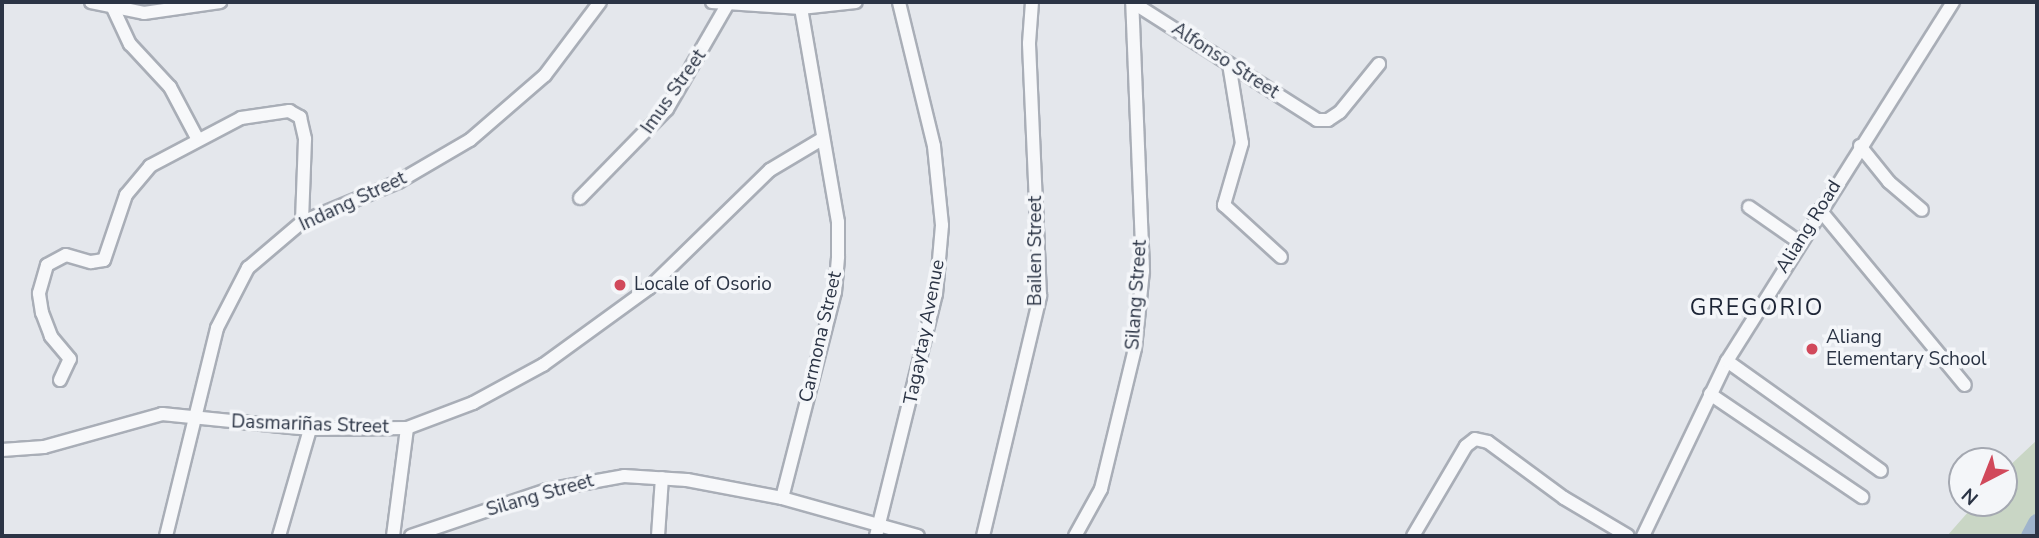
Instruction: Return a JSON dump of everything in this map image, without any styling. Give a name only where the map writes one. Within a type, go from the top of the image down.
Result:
[{"type":"street","points":[[91,2],[144,13],[220,2]]},
{"type":"street","name":"Indang Street","points":[[166,536],[217,328],[230,296],[248,268],[302,222],[398,182],[470,140],[545,75],[600,2]]},
{"type":"street","points":[[712,2],[801,8],[856,2]]},
{"type":"street","name":"Tagaytay Avenue","points":[[878,531],[936,294],[942,225],[934,146],[899,2]]},
{"type":"street","name":"Bailen Street","points":[[983,536],[1040,296],[1029,43],[1032,2]]},
{"type":"street","name":"Silang Street","points":[[1075,536],[1101,489],[1137,335],[1143,271],[1132,2]]},
{"type":"street","name":"Alfonso Street","points":[[1132,2],[1317,120],[1328,120],[1340,112],[1379,64]]},
{"type":"street","name":"Aliang Road","points":[[1643,536],[1727,361],[1819,210],[1952,2]]},
{"type":"street","name":"Imus Street","points":[[580,198],[667,109],[727,5]]},
{"type":"street","points":[[113,8],[130,44],[170,87],[197,138]]},
{"type":"street","name":"Carmona Street","points":[[782,498],[835,292],[838,222],[801,8]]},
{"type":"street","points":[[1229,64],[1242,144],[1224,205],[1281,257]]},
{"type":"street","points":[[60,380],[70,359],[51,336],[42,313],[39,293],[47,265],[66,255],[91,262],[104,260],[126,195],[150,166],[197,138],[241,118],[280,110],[300,117],[305,139],[302,222]]},
{"type":"street","name":"Dasmariñas Street","points":[[2,450],[82,439],[158,415],[310,429],[407,428],[473,403],[543,365],[649,288],[770,170],[822,139]]},
{"type":"street","points":[[1860,146],[1889,182],[1922,210]]},
{"type":"street","points":[[1749,207],[1799,242]]},
{"type":"street","points":[[1819,210],[1965,385]]},
{"type":"street","points":[[1727,361],[1881,471]]},
{"type":"street","points":[[1710,394],[1862,497]]},
{"type":"street","points":[[393,536],[407,428]]},
{"type":"street","points":[[279,536],[310,429]]},
{"type":"street","points":[[1413,536],[1466,446],[1475,439],[1488,442],[1564,498],[1628,536]]},
{"type":"street","points":[[658,536],[662,478]]},
{"type":"street","name":"Silang Street","points":[[411,536],[581,481],[662,478],[782,498],[878,531],[918,536]]},
{"type":"green space","points":[[2037,440],[2037,536],[1947,536],[1964,517],[2018,517],[2018,458]]},
{"type":"waterway","points":[[2030,536],[2037,523]]},
{"type":"place","name":"Locale of Osorio","points":[[620,285]]},
{"type":"place","name":"Aliang Elementary School","points":[[1812,349]]},
{"type":"district","name":"GREGORIO","points":[[1757,308]]}]
